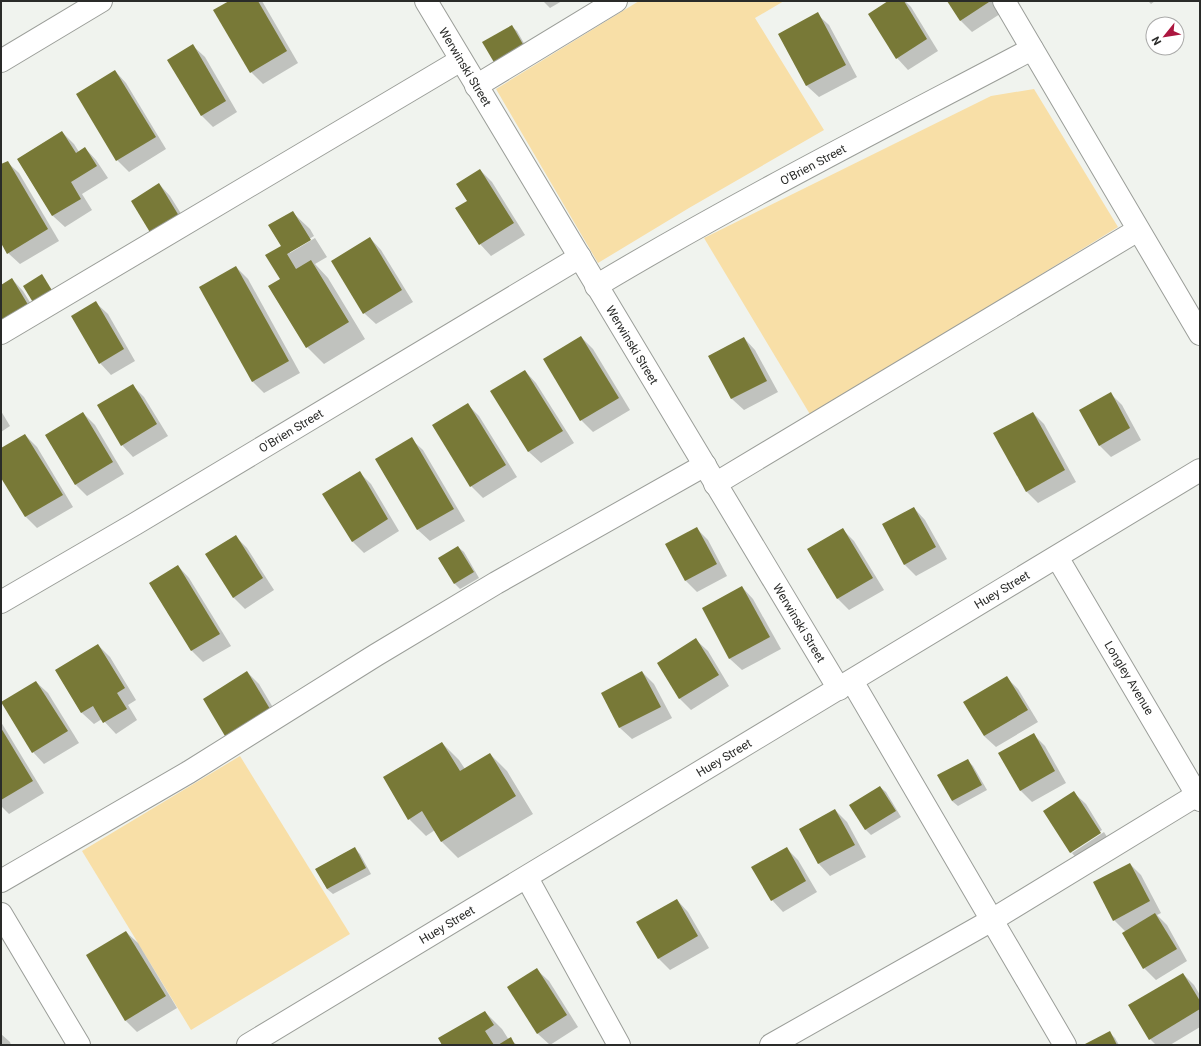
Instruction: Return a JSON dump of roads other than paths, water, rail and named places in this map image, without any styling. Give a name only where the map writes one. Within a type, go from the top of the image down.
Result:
[{"type":"street","points":[[1,61],[101,1]]},
{"type":"street","name":"Werwinski Street","points":[[426,1],[715,484],[845,685],[992,920],[1065,1045]]},
{"type":"street","points":[[476,86],[616,1]]},
{"type":"street","points":[[1004,1],[1200,334]]},
{"type":"street","name":"O'Brien Street","points":[[596,286],[767,189],[1032,49]]},
{"type":"street","points":[[1,333],[461,60]]},
{"type":"street","points":[[715,484],[1138,230]]},
{"type":"street","name":"O'Brien Street","points":[[1,602],[142,520],[580,257]]},
{"type":"street","points":[[1,881],[189,772],[376,655],[496,583],[705,465]]},
{"type":"street","name":"Huey Street","points":[[248,1045],[527,878],[1200,470]]},
{"type":"street","name":"Longley Avenue","points":[[1057,557],[1199,798]]},
{"type":"street","points":[[771,1045],[992,920],[1199,798]]},
{"type":"street","points":[[527,878],[619,1045]]},
{"type":"street","points":[[1,914],[79,1045]]}]
